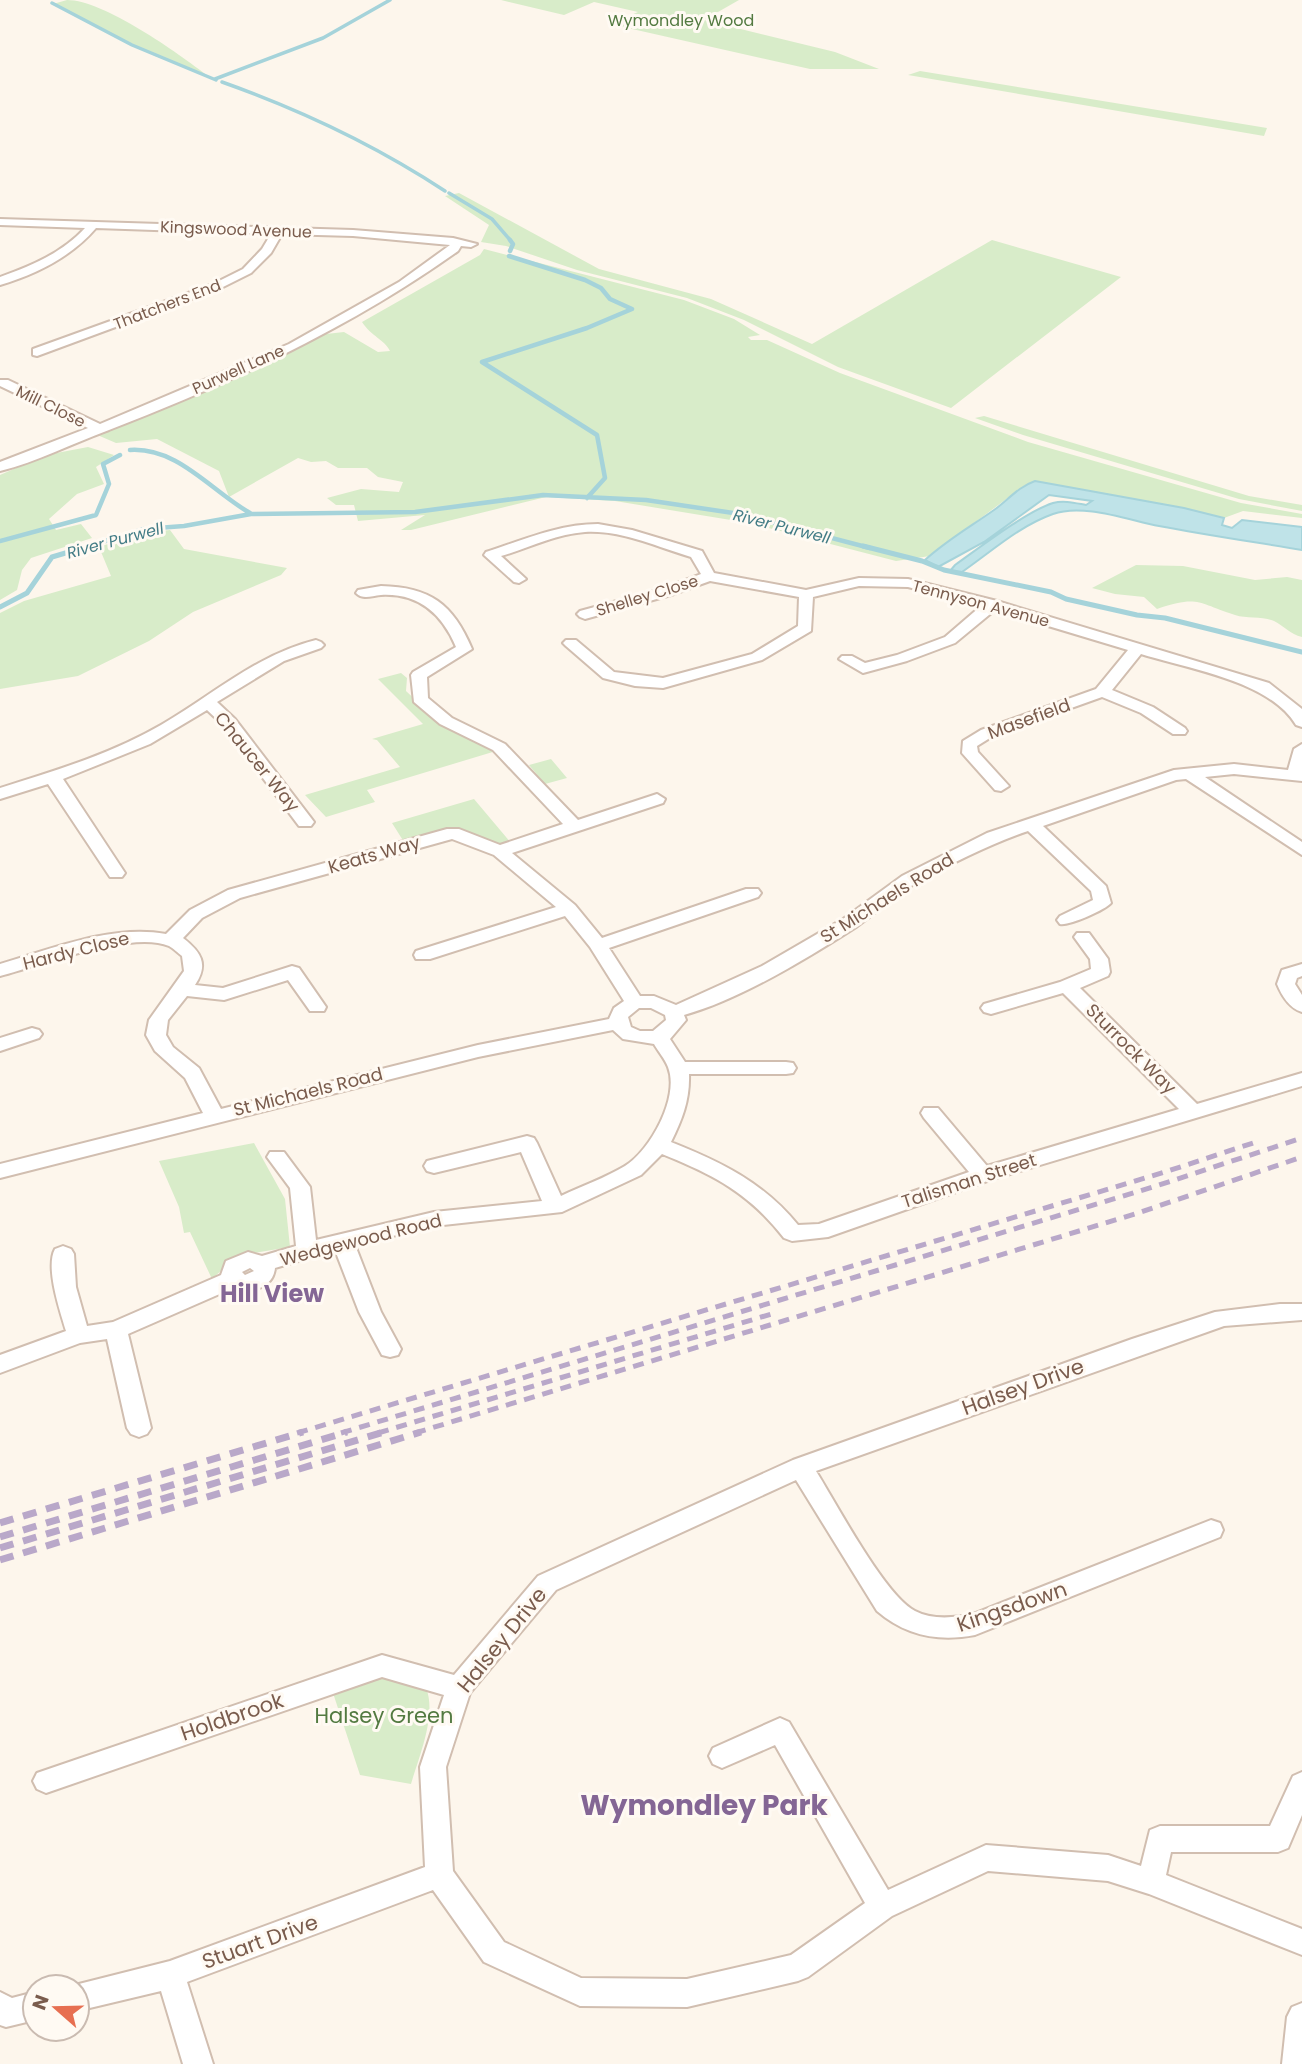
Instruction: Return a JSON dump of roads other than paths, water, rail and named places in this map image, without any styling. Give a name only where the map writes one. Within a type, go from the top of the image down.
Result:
[{"type":"street","name":"Kingswood Avenue","points":[[0,222],[279,230],[471,244]]},
{"type":"street","points":[[0,281],[45,265],[59,257],[94,223]]},
{"type":"street","name":"Thatchers End","points":[[37,352],[217,286],[247,271],[267,251],[279,230]]},
{"type":"street","name":"Purwell Lane","points":[[0,467],[205,385],[377,302],[403,288],[454,249],[456,245],[453,241]]},
{"type":"street","name":"Mill Close","points":[[4,383],[98,428]]},
{"type":"street","points":[[519,579],[486,550],[588,528],[613,530],[697,554],[709,576]]},
{"type":"street","name":"Tennyson Avenue","points":[[709,576],[806,594],[859,582],[908,583],[992,604],[1263,686],[1300,715],[1302,722]]},
{"type":"street","name":"Shelley Close","points":[[585,614],[666,592],[709,576]]},
{"type":"street","points":[[363,593],[387,588],[418,593],[458,631],[464,649],[419,675],[420,699],[446,721],[499,747],[575,826]]},
{"type":"street","points":[[571,643],[609,675],[663,684],[757,657],[806,628],[806,594]]},
{"type":"street","points":[[846,659],[863,668],[926,649],[950,639],[992,604]]},
{"type":"street","name":"Chaucer Way","points":[[0,794],[139,743],[209,703],[273,661],[316,645]]},
{"type":"street","points":[[1139,647],[1102,692],[1147,710],[1179,731]]},
{"type":"street","name":"Masefield","points":[[1001,786],[970,753],[969,744],[987,733],[1102,692]]},
{"type":"street","name":"Chaucer Way","points":[[209,703],[229,722],[305,822]]},
{"type":"street","points":[[1298,775],[1302,749]]},
{"type":"street","name":"St Michaels Road","points":[[674,1012],[695,1006],[769,970],[849,923],[908,880],[973,845],[1030,823],[1188,773],[1234,769],[1298,775]]},
{"type":"street","points":[[1188,773],[1302,850]]},
{"type":"street","points":[[51,777],[59,784],[117,873]]},
{"type":"street","points":[[500,851],[657,799]]},
{"type":"street","points":[[1030,823],[1100,890],[1102,903],[1080,911],[1066,920]]},
{"type":"street","name":"Keats Way","points":[[172,939],[196,914],[234,894],[453,833],[500,851],[569,909],[598,945],[626,992],[636,1003]]},
{"type":"street","points":[[598,945],[752,893]]},
{"type":"street","points":[[423,955],[569,909]]},
{"type":"street","name":"Hardy Close","points":[[0,970],[128,937],[154,935],[172,939]]},
{"type":"street","name":"Sturrock Way","points":[[991,1008],[1067,986],[1101,972],[1099,959],[1083,937]]},
{"type":"street","points":[[172,939],[188,949],[194,966],[193,975],[160,1018],[155,1029],[156,1037],[159,1044],[198,1080],[214,1116]]},
{"type":"street","points":[[1302,970],[1289,974],[1286,984],[1291,995],[1302,1006]]},
{"type":"street","points":[[182,989],[223,994],[292,972],[317,1007]]},
{"type":"street","name":"Sturrock Way","points":[[1067,986],[1194,1112]]},
{"type":"street","points":[[654,1002],[666,1005],[674,1012],[676,1020],[672,1029],[659,1037],[635,1037],[623,1031],[618,1023],[620,1013],[636,1003],[654,1002]]},
{"type":"street","name":"St Michaels Road","points":[[0,1171],[478,1051],[618,1023]]},
{"type":"street","points":[[0,1045],[32,1034]]},
{"type":"street","points":[[659,1037],[679,1068],[786,1068]]},
{"type":"street","name":"Wedgewood Road","points":[[116,1330],[233,1279],[239,1283],[256,1282],[265,1270],[262,1264],[342,1240],[434,1219],[555,1207],[634,1170],[659,1145],[674,1117],[680,1090],[679,1068]]},
{"type":"street","name":"Talisman Street","points":[[659,1145],[731,1175],[774,1208],[792,1233],[820,1232],[982,1175],[1302,1079]]},
{"type":"street","points":[[931,1113],[982,1175]]},
{"type":"street","points":[[434,1166],[527,1143],[555,1207]]},
{"type":"street","points":[[277,1157],[300,1187],[307,1252]]},
{"type":"street","points":[[342,1240],[370,1312],[390,1349]]},
{"type":"street","points":[[63,1254],[65,1287],[78,1335]]},
{"type":"street","name":"Halsey Drive","points":[[439,1875],[433,1767],[459,1688],[547,1583],[801,1467],[1192,1326],[1246,1314],[1302,1312]]},
{"type":"street","points":[[0,1363],[78,1335],[116,1330],[139,1428]]},
{"type":"street","name":"Kingsdown","points":[[801,1467],[886,1604],[904,1618],[933,1628],[954,1629],[975,1624],[1211,1530]]},
{"type":"street","name":"Holdbrook","points":[[46,1781],[382,1666],[459,1688]]},
{"type":"street","points":[[722,1756],[780,1730],[882,1907]]},
{"type":"street","points":[[1151,1882],[1160,1839],[1278,1839],[1302,1784]]},
{"type":"street","points":[[439,1875],[495,1952],[580,1993],[687,1993],[798,1967],[882,1907],[986,1858],[1108,1868],[1151,1882],[1302,1942]]},
{"type":"street","name":"Stuart Drive","points":[[91,1994],[170,1975],[439,1875]]},
{"type":"street","points":[[170,1975],[198,2064]]},
{"type":"street","points":[[2,2013],[21,2009]]},
{"type":"street","points":[[1297,2064],[1302,2017]]},
{"type":"water","points":[[1035,481],[1184,508],[1224,518],[1222,525],[1232,528],[1242,520],[1302,527],[1302,550],[1078,510],[1065,511],[1041,519],[962,572],[950,571],[1003,531],[1042,507],[1057,502],[1086,505],[1092,501],[1049,495],[984,542],[938,567],[925,560],[1018,490]]},
{"type":"waterway","points":[[215,79],[323,38],[390,0]]},
{"type":"waterway","points":[[52,3],[132,45],[216,80]]},
{"type":"waterway","points":[[222,82],[337,130],[392,158],[445,191]]},
{"type":"waterway","points":[[449,193],[492,219],[511,241]]},
{"type":"waterway","points":[[510,240],[513,244],[510,251]]},
{"type":"waterway","points":[[509,256],[585,280],[601,288],[610,299],[632,309],[587,328],[482,362],[597,435],[605,478],[588,497]]},
{"type":"waterway","name":"River Purwell","points":[[130,450],[164,455],[193,472],[250,513]]},
{"type":"waterway","name":"River Purwell","points":[[0,541],[96,515],[109,484],[103,464],[120,455]]},
{"type":"waterway","name":"River Purwell","points":[[83,548],[144,529],[184,526],[251,514],[415,512],[543,495],[588,497]]},
{"type":"waterway","name":"River Purwell","points":[[588,497],[646,500],[740,514],[870,548]]},
{"type":"waterway","name":"River Purwell","points":[[0,607],[27,593],[52,557],[89,546]]},
{"type":"waterway","name":"River Purwell","points":[[863,546],[922,561],[944,570],[1051,592],[1066,599],[1137,615],[1165,618],[1302,652]]},
{"type":"railway","points":[[341,1433],[1156,1186],[1302,1138]]},
{"type":"railway","points":[[297,1433],[1165,1172],[1256,1142]]},
{"type":"railway","points":[[415,1433],[1135,1214],[1302,1157]]},
{"type":"railway","points":[[378,1433],[778,1312]]},
{"type":"railway","points":[[0,1523],[303,1432]]},
{"type":"railway","points":[[0,1537],[347,1432]]},
{"type":"railway","points":[[0,1548],[384,1432]]},
{"type":"railway","points":[[0,1560],[421,1432]]},
{"type":"district","name":"Hill View","points":[[272,1294]]},
{"type":"district","name":"Wymondley Park","points":[[704,1805]]},
{"type":"park label","name":"Wymondley Wood","points":[[681,20]]},
{"type":"park label","name":"Halsey Green","points":[[384,1716]]}]
